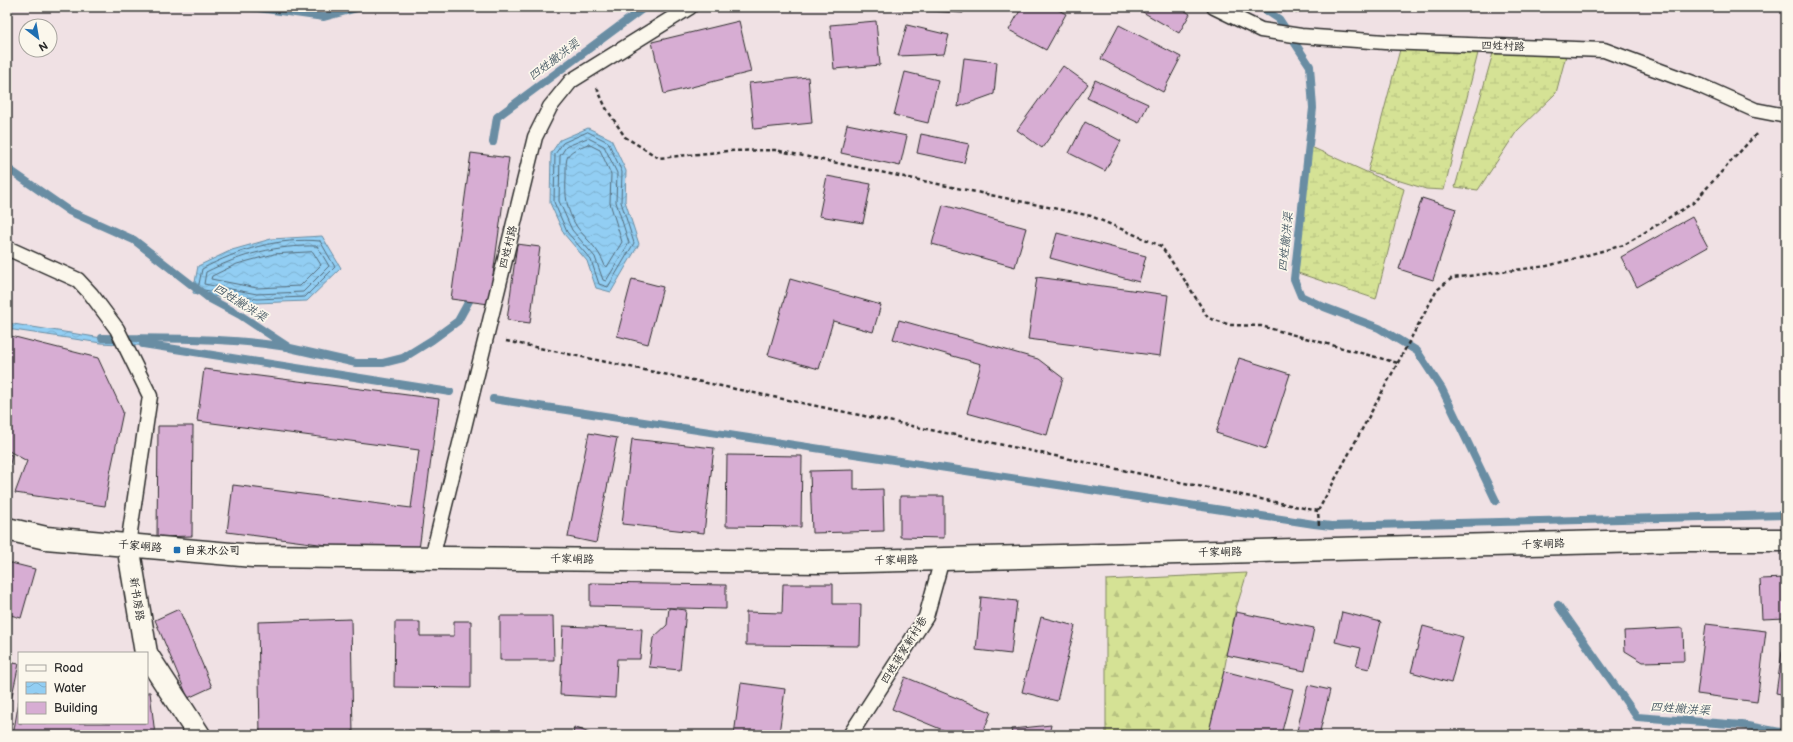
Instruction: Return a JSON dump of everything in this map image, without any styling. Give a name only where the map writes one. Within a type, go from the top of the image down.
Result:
[{"type":"main road","name":"千家峒路","points":[[7,528],[46,538],[253,556],[824,562],[1685,540],[1786,540]]},
{"type":"main road","name":"新书房路","points":[[128,545],[147,652]]},
{"type":"main road","name":"新书房路","points":[[148,656],[199,735]]},
{"type":"lane","name":"四姓村路","points":[[432,558],[535,137],[550,107],[571,81],[690,7]]},
{"type":"lane","name":"四姓村路","points":[[1214,7],[1261,30],[1301,36],[1385,42],[1604,50],[1693,83],[1755,110],[1780,115]]},
{"type":"lane","points":[[7,248],[78,280],[91,294],[116,329],[150,396],[128,545]]},
{"type":"lane","name":"四姓蒋家新村巷","points":[[850,735],[926,617],[942,559]]},
{"type":"path","points":[[589,69],[606,108],[625,137],[659,158],[728,151],[775,150],[1091,216],[1161,246],[1188,285],[1208,318],[1231,325],[1261,326],[1398,363]]},
{"type":"path","points":[[486,337],[1318,512],[1437,290],[1452,278],[1547,266],[1624,245],[1693,203],[1780,115]]},
{"type":"green space","points":[[1402,42],[1480,45],[1444,190],[1426,189],[1368,171]]},
{"type":"green space","points":[[1495,46],[1568,48],[1556,93],[1517,131],[1478,190],[1455,187]]},
{"type":"green space","points":[[1309,146],[1404,189],[1376,299],[1295,272]]},
{"type":"green space","points":[[1247,573],[1235,612],[1224,671],[1208,735],[1106,735],[1106,580]]},
{"type":"water","points":[[588,128],[611,139],[626,171],[625,201],[639,244],[611,292],[596,288],[587,261],[564,234],[550,203],[551,153],[560,140]]},
{"type":"water","points":[[322,236],[341,268],[307,301],[256,303],[193,293],[198,266],[232,250],[271,239]]},
{"type":"water","points":[[7,323],[102,338],[151,339],[134,341],[152,346],[101,343],[7,329]]},
{"type":"building","points":[[894,7],[963,7],[963,13],[894,9]]},
{"type":"building","points":[[1022,7],[1053,7],[1066,14],[1046,50],[1009,30]]},
{"type":"building","points":[[1134,7],[1179,7],[1190,14],[1179,33]]},
{"type":"building","points":[[739,21],[751,72],[664,94],[652,42]]},
{"type":"building","points":[[876,21],[880,65],[834,69],[830,25]]},
{"type":"building","points":[[907,25],[949,35],[944,54],[898,56]]},
{"type":"building","points":[[1119,25],[1181,57],[1163,92],[1101,59]]},
{"type":"building","points":[[964,58],[997,62],[994,94],[958,107]]},
{"type":"building","points":[[1063,66],[1088,84],[1042,148],[1017,130]]},
{"type":"building","points":[[905,72],[938,80],[928,123],[894,115]]},
{"type":"building","points":[[808,77],[812,123],[754,129],[749,83]]},
{"type":"building","points":[[1095,80],[1148,104],[1139,123],[1087,98]]},
{"type":"building","points":[[1085,122],[1121,141],[1105,171],[1069,153]]},
{"type":"building","points":[[847,124],[907,136],[900,166],[841,153]]},
{"type":"building","points":[[921,134],[969,144],[964,163],[917,153]]},
{"type":"building","points":[[471,153],[509,158],[489,304],[451,299]]},
{"type":"building","points":[[827,176],[871,184],[863,223],[819,216]]},
{"type":"building","points":[[1422,198],[1456,209],[1433,280],[1399,269]]},
{"type":"building","points":[[943,205],[1026,228],[1015,267],[932,244]]},
{"type":"building","points":[[1692,217],[1708,247],[1637,287],[1621,257]]},
{"type":"building","points":[[1057,233],[1146,256],[1139,282],[1050,258]]},
{"type":"building","points":[[517,244],[540,247],[530,323],[507,320]]},
{"type":"building","points":[[1037,277],[1168,295],[1160,356],[1028,339]]},
{"type":"building","points":[[632,279],[663,287],[648,344],[617,336]]},
{"type":"building","points":[[790,279],[881,305],[873,332],[833,321],[819,369],[768,355]]},
{"type":"building","points":[[899,320],[1038,359],[1063,378],[1047,435],[967,413],[981,364],[893,339]]},
{"type":"building","points":[[7,335],[98,358],[123,412],[105,506],[15,493],[27,461],[7,450]]},
{"type":"building","points":[[1239,358],[1290,374],[1266,449],[1216,433]]},
{"type":"building","points":[[204,369],[439,399],[418,557],[227,532],[233,485],[411,508],[419,450],[197,421]]},
{"type":"building","points":[[158,426],[193,426],[192,536],[157,537]]},
{"type":"building","points":[[589,433],[617,438],[596,543],[568,537]]},
{"type":"building","points":[[632,439],[714,448],[704,533],[622,524]]},
{"type":"building","points":[[7,454],[12,455],[7,477]]},
{"type":"building","points":[[727,455],[802,456],[801,527],[726,526]]},
{"type":"building","points":[[854,470],[854,490],[883,489],[884,531],[812,533],[810,471]]},
{"type":"building","points":[[900,496],[944,496],[944,538],[900,537]]},
{"type":"building","points":[[7,562],[35,569],[21,618],[7,614]]},
{"type":"building","points":[[1786,578],[1786,618],[1762,619],[1760,579]]},
{"type":"building","points":[[590,583],[726,585],[726,609],[590,606]]},
{"type":"building","points":[[783,584],[833,584],[833,604],[861,604],[860,646],[746,645],[746,612],[782,613]]},
{"type":"building","points":[[981,597],[1017,601],[1011,654],[976,650]]},
{"type":"building","points":[[669,608],[686,610],[680,670],[649,667],[653,638],[667,625]]},
{"type":"building","points":[[179,609],[212,687],[188,698],[155,620]]},
{"type":"building","points":[[1236,612],[1314,628],[1305,671],[1226,655]]},
{"type":"building","points":[[1342,612],[1381,622],[1369,669],[1356,666],[1361,648],[1335,642]]},
{"type":"building","points":[[500,616],[553,616],[554,660],[500,660]]},
{"type":"building","points":[[1041,617],[1075,626],[1057,701],[1022,692]]},
{"type":"building","points":[[351,619],[353,735],[260,735],[258,622]]},
{"type":"building","points":[[454,621],[471,621],[471,688],[394,687],[395,622],[420,622],[420,636],[454,636]]},
{"type":"building","points":[[1706,624],[1766,631],[1757,702],[1697,694]]},
{"type":"building","points":[[563,626],[642,629],[640,659],[617,659],[615,698],[560,695]]},
{"type":"building","points":[[1423,626],[1463,637],[1451,683],[1411,672]]},
{"type":"building","points":[[1683,628],[1684,661],[1643,662],[1625,651],[1624,631]]},
{"type":"building","points":[[1785,631],[1786,632],[1786,695],[1776,693]]},
{"type":"building","points":[[7,662],[18,664],[18,668],[11,700],[7,700]]},
{"type":"building","points":[[1224,671],[1293,689],[1281,735],[1208,735]]},
{"type":"building","points":[[905,677],[991,712],[982,735],[955,735],[892,709]]},
{"type":"building","points":[[741,683],[785,689],[779,734],[783,735],[734,735]]},
{"type":"building","points":[[1308,685],[1330,690],[1319,735],[1296,735]]},
{"type":"building","points":[[148,692],[150,692],[155,735],[13,735],[18,707],[18,724],[148,724]]},
{"type":"building","points":[[1051,725],[1049,735],[1011,735],[1012,729]]},
{"type":"building","points":[[574,727],[594,735],[573,735]]},
{"type":"waterway","name":"四姓撇洪渠","points":[[251,7],[324,17],[361,7]]},
{"type":"waterway","name":"四姓撇洪渠","points":[[493,142],[497,117],[645,7]]},
{"type":"waterway","name":"四姓撇洪渠","points":[[1261,7],[1279,19],[1310,66],[1313,108],[1294,279],[1301,296],[1324,307],[1379,328],[1417,351],[1442,389],[1496,501]]},
{"type":"waterway","name":"四姓撇洪渠","points":[[7,168],[69,211],[134,240],[210,299],[240,315],[290,348],[356,363],[383,363],[403,358],[432,340],[458,321],[469,301]]},
{"type":"waterway","points":[[102,338],[218,340],[287,347]]},
{"type":"waterway","points":[[143,344],[450,392]]},
{"type":"waterway","points":[[493,399],[1331,526],[1786,515]]},
{"type":"waterway","name":"四姓撇洪渠","points":[[1558,605],[1637,717],[1742,725],[1786,733]]},
{"type":"place","name":"自来水公司","points":[[177,550]]}]
